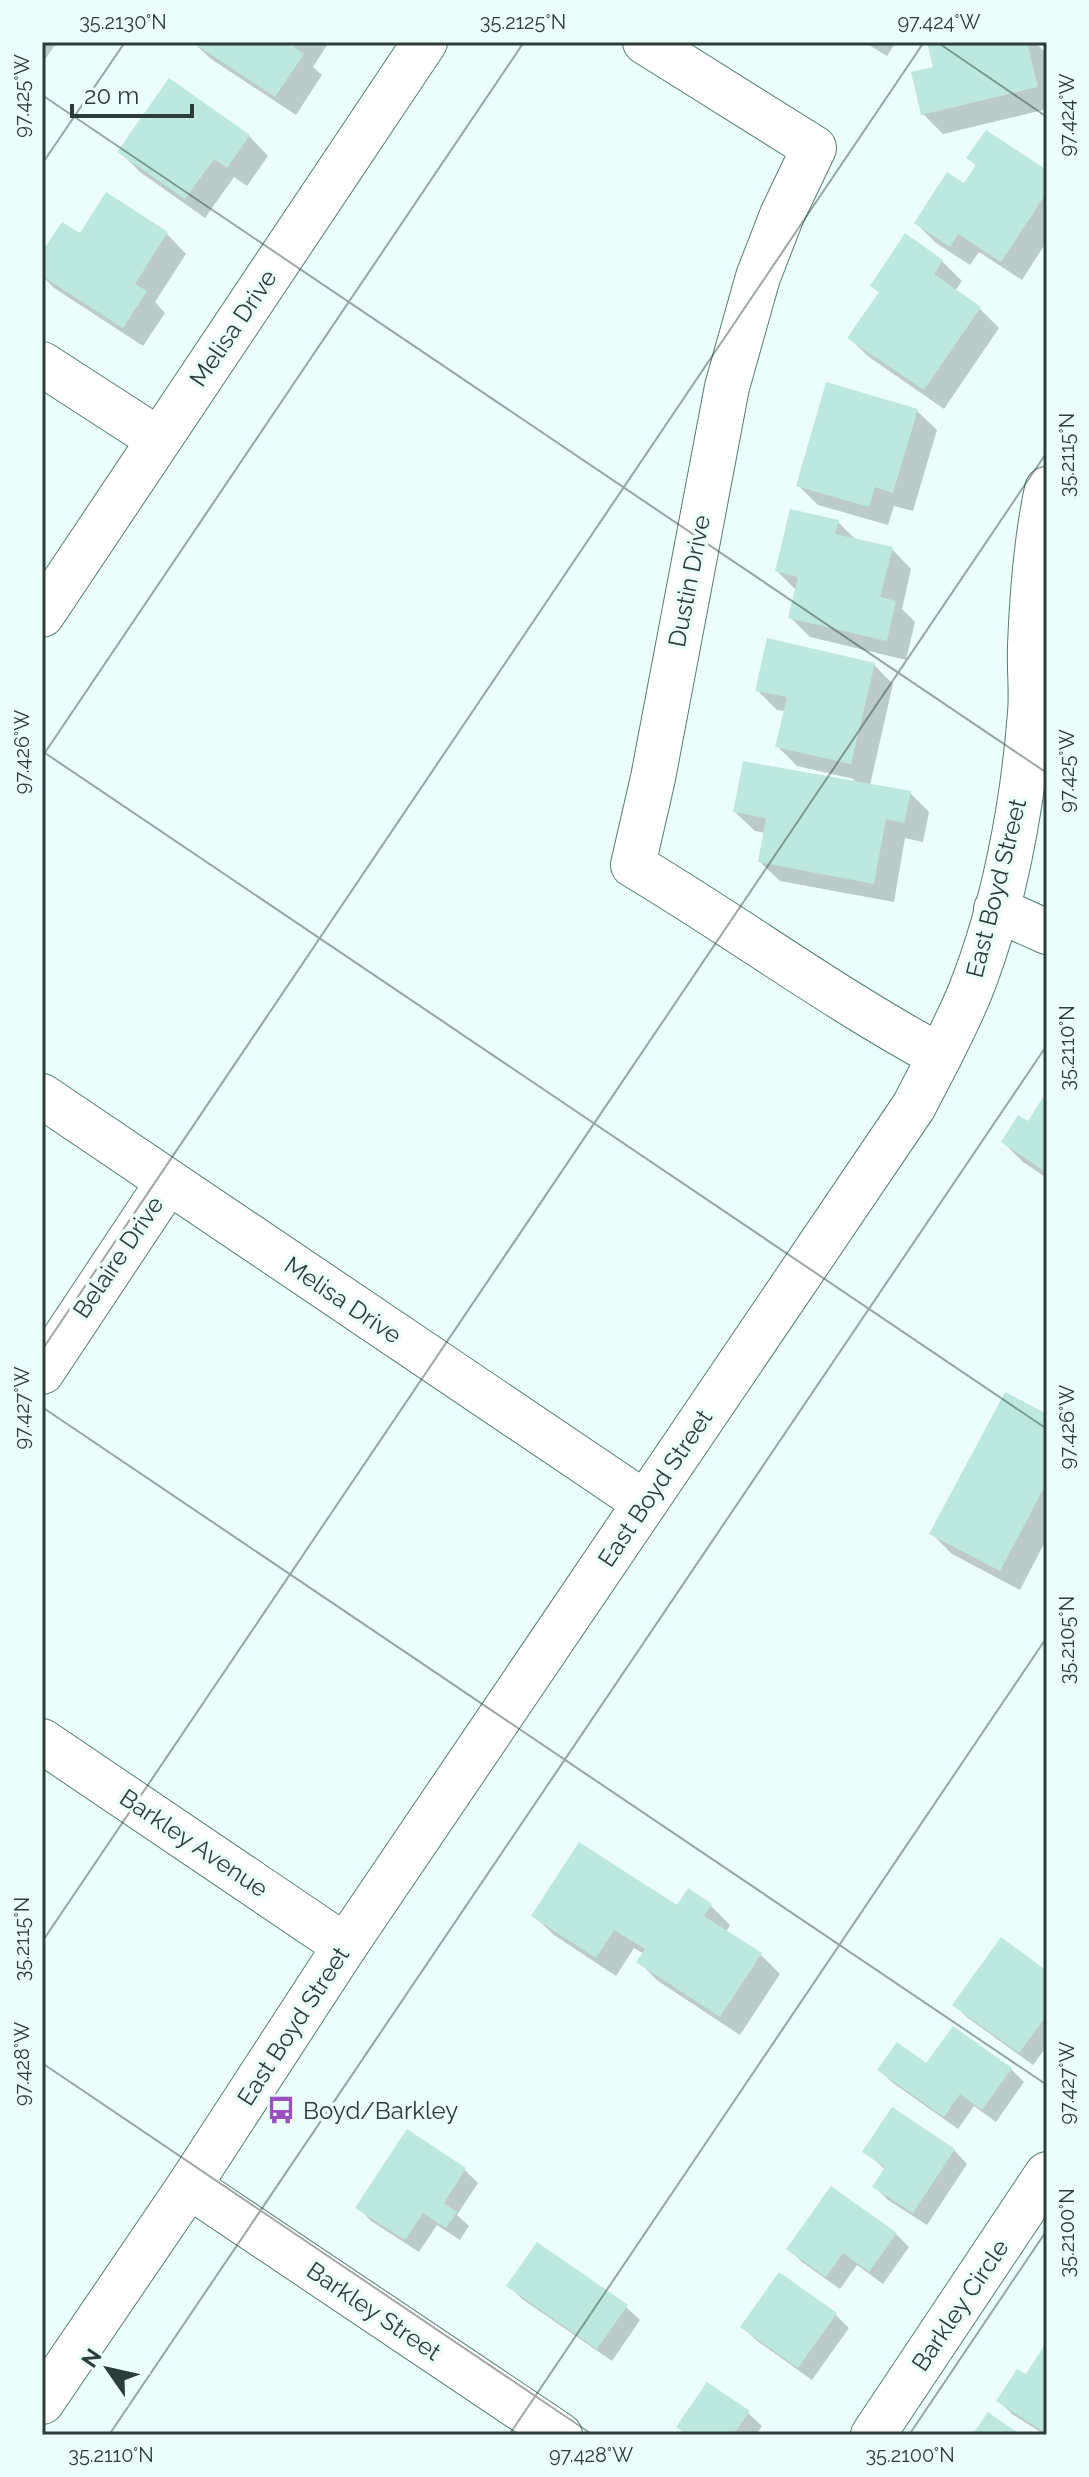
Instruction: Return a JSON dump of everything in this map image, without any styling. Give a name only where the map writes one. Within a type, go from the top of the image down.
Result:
[{"type":"street","name":"Melisa Drive","points":[[42,615],[425,42]]},
{"type":"street","name":"Dustin Drive","points":[[645,42],[814,148],[782,215],[758,277],[727,387],[653,778],[633,865],[700,905],[879,1023],[940,1056]]},
{"type":"street","points":[[42,364],[158,439]]},
{"type":"street","name":"East Boyd Street","points":[[42,2402],[189,2186],[345,1946],[914,1106],[970,990],[1012,850],[1024,778],[1036,565],[1047,489]]},
{"type":"street","points":[[996,909],[1047,932]]},
{"type":"street","name":"Melisa Drive","points":[[42,1096],[645,1503]]},
{"type":"street","name":"Belaire Drive","points":[[42,1372],[168,1182]]},
{"type":"street","name":"Barkley Avenue","points":[[42,1741],[345,1946]]},
{"type":"street","name":"Barkley Circle","points":[[873,2435],[1047,2174]]},
{"type":"street","name":"Barkley Street","points":[[189,2186],[560,2435]]},
{"type":"building","points":[[192,42],[297,42],[294,47],[304,54],[275,97]]},
{"type":"building","points":[[927,42],[1027,42],[1038,87],[921,115],[911,72],[933,67]]},
{"type":"building","points":[[169,78],[250,135],[227,168],[214,159],[185,199],[117,152]]},
{"type":"building","points":[[986,130],[1047,170],[1047,192],[1001,262],[958,234],[950,247],[914,223],[947,172],[964,183],[976,165],[966,158]]},
{"type":"building","points":[[106,192],[168,232],[135,284],[147,291],[123,328],[42,276],[42,252],[62,222],[80,233]]},
{"type":"building","points":[[905,233],[943,260],[934,274],[981,307],[924,390],[847,338],[879,292],[870,286]]},
{"type":"building","points":[[826,382],[918,409],[893,493],[875,487],[869,507],[796,486]]},
{"type":"building","points":[[790,509],[839,520],[835,534],[893,547],[880,597],[896,601],[887,641],[788,618],[798,577],[775,571]]},
{"type":"building","points":[[767,638],[875,663],[851,764],[775,747],[787,697],[755,691]]},
{"type":"building","points":[[743,761],[911,791],[904,823],[886,819],[874,884],[758,862],[766,818],[733,812]]},
{"type":"building","points":[[1047,1091],[1047,1173],[1001,1142],[1018,1115],[1028,1121]]},
{"type":"building","points":[[1005,1392],[1047,1414],[1047,1482],[1000,1571],[929,1534]]},
{"type":"building","points":[[579,1842],[677,1905],[688,1888],[712,1904],[704,1916],[762,1953],[720,2017],[636,1962],[645,1949],[614,1930],[596,1958],[531,1916]]},
{"type":"building","points":[[1001,1937],[1047,1971],[1047,2015],[1019,2053],[952,2005]]},
{"type":"building","points":[[953,2026],[1012,2068],[982,2110],[960,2094],[944,2117],[877,2070],[897,2042],[926,2063]]},
{"type":"building","points":[[892,2107],[955,2149],[913,2213],[872,2187],[885,2167],[862,2152]]},
{"type":"building","points":[[407,2129],[466,2168],[444,2203],[457,2212],[446,2228],[423,2213],[405,2240],[355,2208]]},
{"type":"building","points":[[831,2186],[897,2233],[869,2272],[843,2253],[826,2277],[786,2249]]},
{"type":"building","points":[[537,2242],[628,2305],[597,2349],[506,2286]]},
{"type":"building","points":[[779,2272],[837,2313],[798,2368],[740,2327]]},
{"type":"building","points":[[1047,2341],[1047,2434],[996,2401],[1017,2369],[1026,2374]]},
{"type":"building","points":[[707,2382],[750,2411],[733,2435],[687,2435],[676,2427]]},
{"type":"building","points":[[988,2412],[1021,2435],[972,2435]]},
{"type":"place","name":"Boyd/Barkley","points":[[281,2110]]}]
